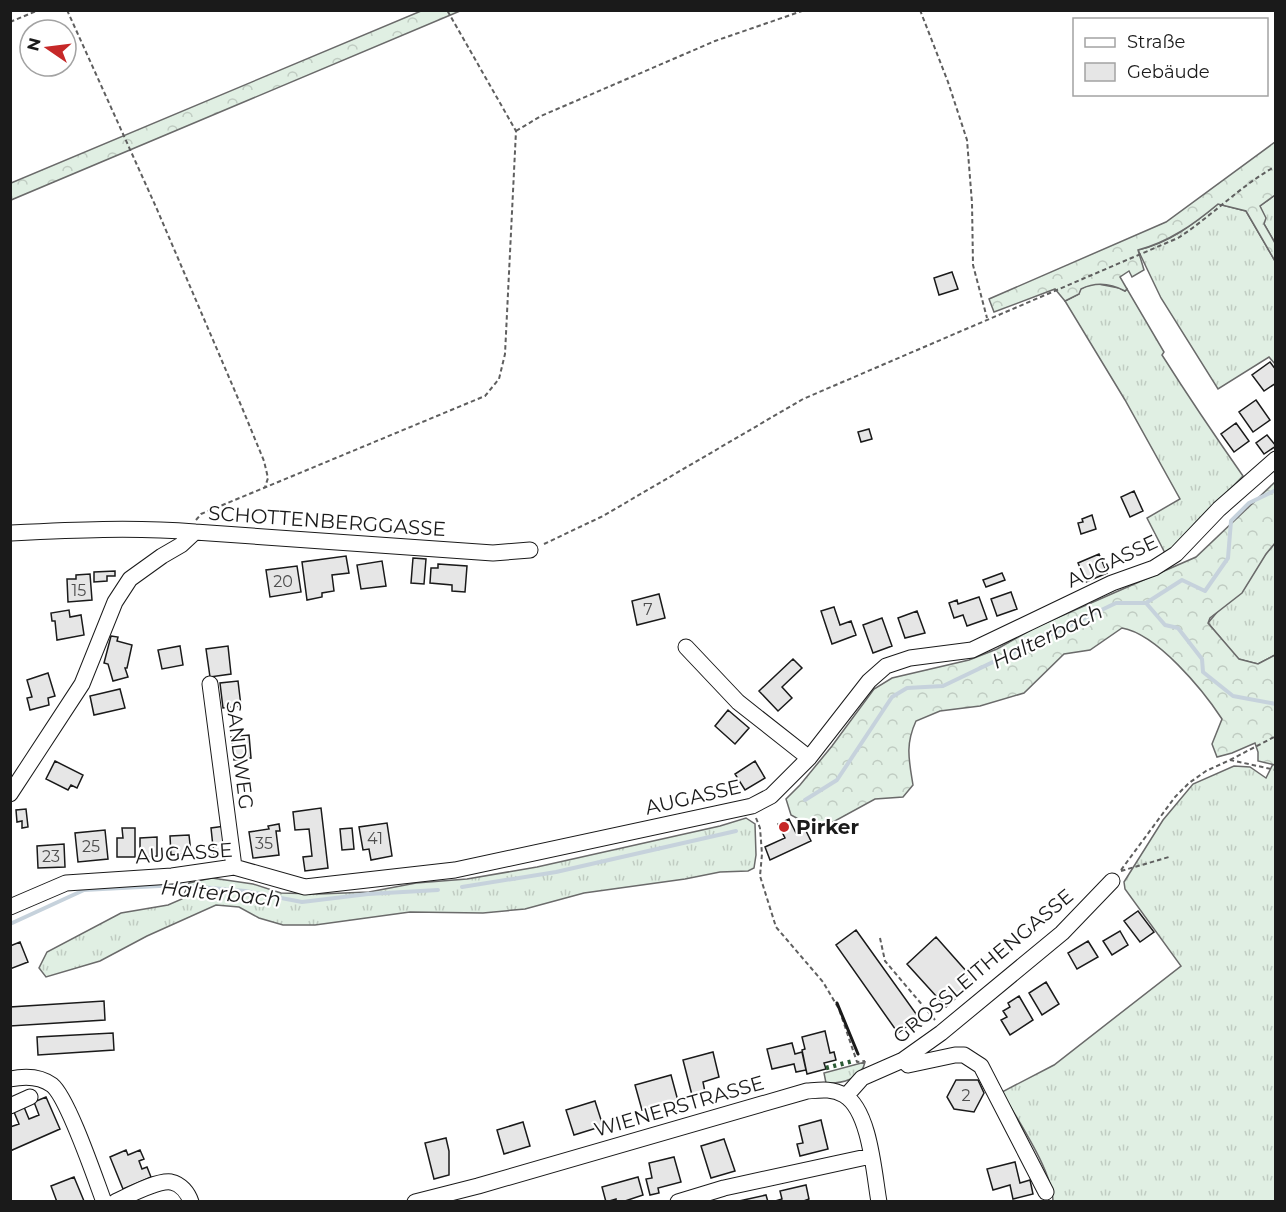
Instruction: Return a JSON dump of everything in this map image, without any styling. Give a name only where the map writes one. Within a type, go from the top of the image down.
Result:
[{"type":"street","name":"AUGASSE","points":[[10,907],[66,883],[172,876],[234,867],[305,887],[455,870],[752,806],[771,796],[810,758],[869,681],[886,666],[910,658],[972,650],[1112,583],[1154,568],[1176,554],[1219,510],[1275,459]]},
{"type":"street","points":[[10,533],[84,530],[195,532]]},
{"type":"street","name":"SCHOTTENBERGGASSE","points":[[10,794],[82,684],[115,602],[130,579],[195,532],[493,553],[530,550]]},
{"type":"street","points":[[686,647],[738,702],[810,758]]},
{"type":"street","name":"SANDWEG","points":[[210,684],[234,867]]},
{"type":"street","name":"GROSSLEITHENGASSE","points":[[846,1096],[862,1078],[903,1060],[941,1033],[1062,933],[1112,881]]},
{"type":"street","points":[[903,1060],[908,1065],[923,1060],[964,1055],[981,1066],[1046,1191]]},
{"type":"street","points":[[10,1065],[17,1078],[34,1078],[52,1085],[64,1102],[104,1202]]},
{"type":"street","name":"WIENERSTRASSE","points":[[415,1202],[807,1091],[830,1090],[846,1096]]},
{"type":"street","points":[[846,1096],[859,1111],[864,1125],[879,1202]]},
{"type":"street","points":[[10,1106],[30,1097]]},
{"type":"street","points":[[678,1202],[724,1188],[871,1156]]},
{"type":"street","points":[[115,1202],[155,1185],[171,1182],[186,1191],[192,1202]]},
{"type":"street","points":[[478,1186],[482,1202]]},
{"type":"path","points":[[10,22],[39,10]]},
{"type":"path","points":[[67,10],[156,207],[243,410],[264,461],[268,478],[265,487]]},
{"type":"path","points":[[195,532],[195,521],[201,514],[485,396],[499,379],[505,354],[516,131],[447,10]]},
{"type":"path","points":[[516,131],[541,116],[715,41],[805,10]]},
{"type":"path","points":[[920,10],[948,82],[967,140],[972,203],[973,265],[987,319]]},
{"type":"path","points":[[530,550],[603,516],[803,399],[1178,238],[1275,166]]},
{"type":"path","points":[[1169,857],[1119,872],[1175,797],[1189,783],[1206,771],[1275,736]]},
{"type":"path","points":[[1230,760],[1275,770]]},
{"type":"path","points":[[760,828],[762,854],[760,876],[777,927],[823,982],[838,1009],[857,1062],[867,1060],[873,1072]]},
{"type":"path","points":[[880,938],[885,961],[936,1021],[941,1033]]},
{"type":"green space","points":[[421,11],[460,11],[11,200],[11,183]]},
{"type":"green space","points":[[1275,142],[1275,195],[1260,206],[1266,218],[1264,224],[1275,243],[1275,261],[1246,211],[1218,204],[1181,232],[1138,250],[1144,270],[1132,277],[1129,271],[1120,277],[1127,289],[1125,291],[1114,286],[1097,284],[1081,289],[1079,294],[1065,301],[1055,289],[994,312],[989,299],[1166,222]]},
{"type":"green space","points":[[1275,195],[1275,243],[1264,224],[1260,206]]},
{"type":"green space","points":[[1218,204],[1246,211],[1275,261],[1275,364],[1269,357],[1218,389],[1161,298],[1138,250],[1171,238]]},
{"type":"green space","points":[[1093,283],[1125,291],[1127,289],[1164,352],[1162,355],[1243,476],[1166,555],[1147,518],[1180,499],[1125,400],[1065,301],[1079,294],[1080,289]]},
{"type":"green space","points":[[1275,482],[1275,543],[1242,593],[1210,618],[1208,623],[1239,659],[1258,664],[1275,655],[1275,765],[1258,761],[1255,743],[1217,757],[1212,744],[1222,719],[1214,707],[1191,679],[1164,652],[1136,632],[1122,628],[1090,650],[1064,654],[1024,693],[980,706],[940,711],[916,721],[909,745],[913,785],[903,797],[875,799],[824,827],[802,821],[791,815],[786,799],[832,746],[874,689],[892,678],[969,660],[997,649],[1036,627],[1196,557]]},
{"type":"green space","points":[[1275,543],[1275,655],[1258,664],[1238,659],[1208,623]]},
{"type":"green space","points":[[1273,764],[1275,765],[1275,1201],[1053,1201],[1041,1161],[1002,1092],[1054,1065],[1181,966],[1125,889],[1124,882],[1163,820],[1193,784],[1234,766],[1250,767],[1266,778]]},
{"type":"green space","points":[[746,818],[755,824],[756,855],[754,868],[748,871],[720,872],[584,893],[525,909],[483,913],[410,912],[315,925],[283,925],[259,918],[239,907],[216,905],[147,936],[100,961],[46,977],[39,968],[47,952],[121,913],[168,905],[182,899],[189,883],[212,878],[253,884],[281,893],[369,892],[416,883],[467,879],[537,867],[720,826]]},
{"type":"green space","points":[[865,1062],[860,1073],[850,1079],[838,1083],[826,1083],[824,1073]]},
{"type":"building","points":[[952,272],[958,289],[939,295],[934,278]]},
{"type":"building","points":[[1270,362],[1276,370],[1276,383],[1264,391],[1252,375]]},
{"type":"building","points":[[1256,400],[1270,420],[1253,432],[1239,412]]},
{"type":"building","points":[[1236,423],[1249,441],[1234,452],[1221,434]]},
{"type":"building","points":[[869,429],[872,439],[861,442],[858,432]]},
{"type":"building","points":[[1267,435],[1276,446],[1264,454],[1256,443]]},
{"type":"building","points":[[1134,491],[1143,511],[1130,517],[1121,497]]},
{"type":"building","points":[[1092,515],[1096,529],[1081,534],[1078,523]]},
{"type":"building","points":[[1099,554],[1107,573],[1086,582],[1078,563]]},
{"type":"building","points":[[346,556],[349,573],[332,575],[334,591],[322,593],[322,597],[307,600],[302,562]]},
{"type":"building","points":[[413,558],[426,559],[424,584],[411,583]]},
{"type":"building","points":[[382,561],[386,586],[361,589],[357,565]]},
{"type":"building","points":[[438,564],[467,566],[465,592],[452,591],[452,585],[430,583],[431,568],[438,568]]},
{"type":"building","points":[[297,566],[301,592],[270,597],[266,570]]},
{"type":"building","points":[[115,571],[115,576],[107,576],[107,581],[94,582],[94,572]]},
{"type":"building","points":[[1002,573],[1005,580],[986,587],[983,580]]},
{"type":"building","points":[[90,574],[92,600],[68,602],[67,579],[76,579],[76,575]]},
{"type":"building","points":[[1011,592],[1017,609],[997,616],[991,599]]},
{"type":"building","points":[[659,594],[665,618],[637,625],[632,601]]},
{"type":"building","points":[[979,597],[987,619],[967,626],[963,615],[954,618],[949,603],[957,600],[958,604]]},
{"type":"building","points":[[834,607],[840,625],[851,621],[856,635],[832,644],[821,611]]},
{"type":"building","points":[[69,610],[70,617],[81,615],[84,635],[57,640],[55,621],[52,621],[51,613]]},
{"type":"building","points":[[917,611],[925,633],[905,638],[898,618]]},
{"type":"building","points":[[882,618],[892,646],[873,653],[863,625]]},
{"type":"building","points":[[111,636],[118,637],[117,641],[132,645],[127,668],[125,668],[128,677],[113,681],[108,664],[104,663]]},
{"type":"building","points":[[180,646],[183,665],[162,669],[158,650]]},
{"type":"building","points":[[228,646],[231,674],[210,677],[206,649]]},
{"type":"building","points":[[793,659],[802,668],[782,687],[792,698],[778,711],[759,691]]},
{"type":"building","points":[[48,673],[55,696],[48,698],[49,705],[30,710],[27,698],[32,697],[27,680]]},
{"type":"building","points":[[238,681],[241,706],[223,708],[220,683]]},
{"type":"building","points":[[120,689],[125,708],[94,715],[90,696]]},
{"type":"building","points":[[728,710],[749,728],[735,744],[715,726]]},
{"type":"building","points":[[249,735],[251,758],[234,760],[231,737]]},
{"type":"building","points":[[55,761],[83,775],[77,788],[71,785],[68,790],[46,779]]},
{"type":"building","points":[[755,761],[765,778],[745,790],[735,774]]},
{"type":"building","points":[[321,808],[328,868],[305,871],[303,857],[312,856],[309,829],[295,830],[293,812]]},
{"type":"building","points":[[26,809],[28,827],[22,828],[22,821],[17,822],[16,810]]},
{"type":"building","points":[[789,819],[796,833],[805,829],[811,841],[770,860],[765,847],[785,838],[778,824]]},
{"type":"building","points":[[387,823],[392,856],[371,860],[369,849],[363,850],[359,827]]},
{"type":"building","points":[[279,824],[280,831],[276,831],[279,855],[253,858],[249,832],[269,829],[268,826]]},
{"type":"building","points":[[225,826],[228,855],[214,856],[211,828]]},
{"type":"building","points":[[122,828],[135,828],[135,857],[117,857],[117,838],[123,838]]},
{"type":"building","points":[[352,828],[354,849],[342,850],[340,829]]},
{"type":"building","points":[[105,830],[108,859],[78,862],[75,833]]},
{"type":"building","points":[[189,835],[191,853],[171,855],[170,836]]},
{"type":"building","points":[[157,837],[157,856],[140,857],[140,838]]},
{"type":"building","points":[[64,844],[65,867],[38,868],[37,846]]},
{"type":"building","points":[[1138,911],[1154,932],[1140,942],[1124,921]]},
{"type":"building","points":[[856,930],[919,1018],[898,1033],[836,945]]},
{"type":"building","points":[[1120,931],[1128,945],[1112,955],[1103,941]]},
{"type":"building","points":[[936,937],[975,981],[946,1007],[907,964]]},
{"type":"building","points":[[1088,941],[1098,957],[1077,969],[1068,953]]},
{"type":"building","points":[[20,942],[28,962],[10,969],[10,946]]},
{"type":"building","points":[[1046,982],[1059,1004],[1042,1015],[1029,993]]},
{"type":"building","points":[[1019,996],[1033,1020],[1010,1035],[1001,1020],[1007,1017],[1003,1011],[1010,1007],[1008,1003]]},
{"type":"building","points":[[104,1001],[105,1020],[10,1026],[10,1007]]},
{"type":"building","points":[[825,1031],[830,1053],[834,1052],[836,1060],[824,1063],[826,1069],[807,1074],[802,1037]]},
{"type":"building","points":[[113,1033],[114,1050],[38,1055],[37,1037]]},
{"type":"building","points":[[792,1043],[795,1054],[802,1052],[806,1070],[796,1072],[794,1064],[772,1069],[767,1049]]},
{"type":"building","points":[[713,1052],[719,1077],[703,1082],[705,1092],[692,1095],[683,1060]]},
{"type":"building","points":[[671,1075],[678,1101],[642,1110],[635,1085]]},
{"type":"building","points":[[956,1080],[978,1080],[984,1093],[974,1112],[954,1109],[947,1097]]},
{"type":"building","points":[[46,1097],[60,1129],[10,1151],[10,1127],[19,1124],[14,1112],[24,1107],[29,1119],[39,1115],[34,1102]]},
{"type":"building","points":[[595,1101],[603,1126],[574,1135],[566,1110]]},
{"type":"building","points":[[821,1120],[828,1149],[800,1156],[797,1144],[803,1143],[799,1126]]},
{"type":"building","points":[[523,1122],[530,1146],[504,1154],[497,1130]]},
{"type":"building","points":[[446,1138],[449,1151],[449,1175],[434,1179],[425,1143]]},
{"type":"building","points":[[724,1139],[735,1171],[711,1178],[701,1146]]},
{"type":"building","points":[[126,1150],[128,1155],[140,1150],[144,1159],[139,1161],[142,1169],[147,1167],[151,1177],[123,1189],[110,1157]]},
{"type":"building","points":[[674,1157],[681,1182],[658,1188],[659,1193],[650,1195],[646,1179],[652,1178],[649,1163]]},
{"type":"building","points":[[1015,1162],[1020,1183],[1030,1180],[1033,1194],[1013,1199],[1010,1185],[993,1190],[987,1169]]},
{"type":"building","points":[[74,1177],[84,1201],[57,1202],[51,1186]]},
{"type":"building","points":[[638,1177],[643,1195],[622,1202],[616,1202],[616,1199],[606,1202],[602,1187]]},
{"type":"building","points":[[806,1185],[809,1199],[801,1202],[772,1202],[782,1199],[780,1191]]},
{"type":"building","points":[[766,1195],[768,1202],[739,1201]]},
{"type":"waterway","name":"Halterbach","points":[[805,800],[837,780],[892,697],[907,688],[943,686],[1116,603],[1146,603],[1182,580],[1205,591],[1228,558],[1231,521],[1249,503],[1276,490]]},
{"type":"waterway","points":[[1146,603],[1165,625],[1178,628],[1202,659],[1203,672],[1233,696],[1276,704]]},
{"type":"waterway","name":"Halterbach","points":[[462,887],[556,872],[736,831]]},
{"type":"waterway","name":"Halterbach","points":[[10,924],[84,890],[178,885],[245,891],[302,902],[368,894],[438,890]]},
{"type":"hedge","points":[[826,1068],[853,1061]]},
{"type":"wall","points":[[837,1003],[858,1054]]},
{"type":"place","name":"Pirker","points":[[784,827]]}]
